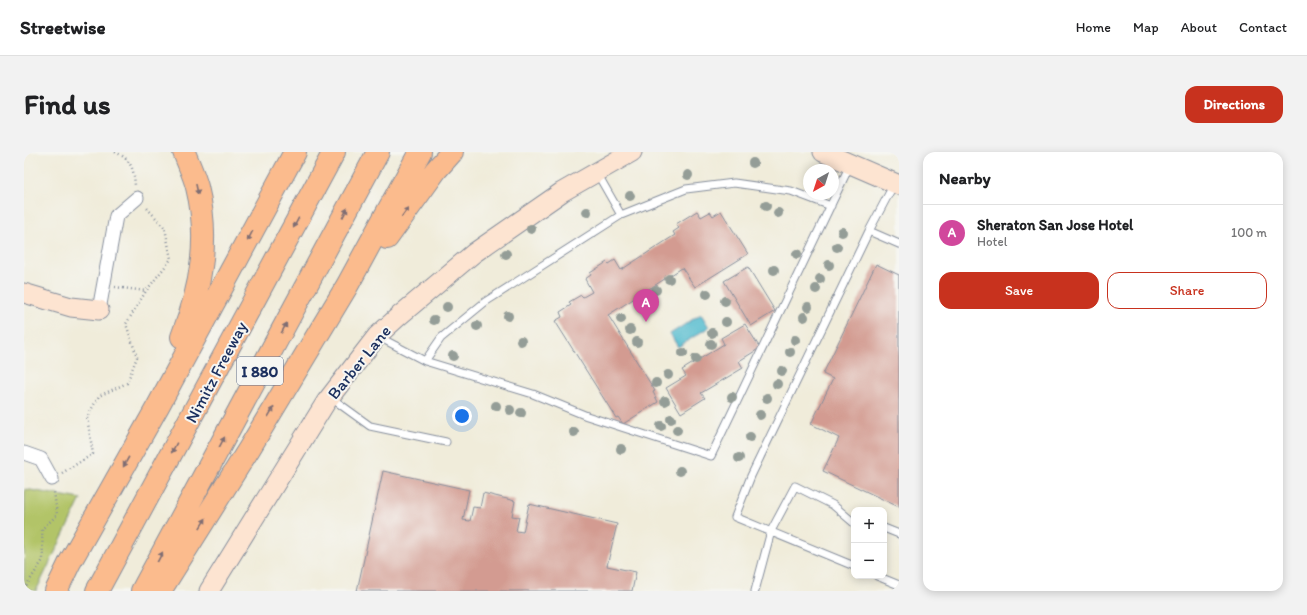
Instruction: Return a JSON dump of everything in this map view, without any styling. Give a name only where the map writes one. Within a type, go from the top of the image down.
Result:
[{"type":"highway","points":[[144,428],[152,401],[179,344],[193,307],[202,267],[203,231],[197,187],[184,152]]},
{"type":"highway","points":[[56,591],[70,562],[295,152]]},
{"type":"highway","name":"Nimitz Freeway","points":[[97,591],[334,152]]},
{"type":"highway","name":"I 880","points":[[142,591],[378,152]]},
{"type":"highway","points":[[160,591],[249,449],[347,286],[420,152]]},
{"type":"highway","points":[[347,286],[365,269],[436,170],[452,152]]},
{"type":"street","name":"Barber Lane","points":[[209,591],[330,397],[377,336],[474,253],[562,192],[632,152]]},
{"type":"street","points":[[823,152],[897,184]]},
{"type":"street","points":[[24,293],[71,307],[99,310],[116,216],[136,198]]},
{"type":"street","points":[[24,453],[41,458],[52,479]]},
{"type":"lane","points":[[377,336],[425,361],[520,390],[587,416],[711,456],[851,163]]},
{"type":"lane","points":[[596,172],[621,215]]},
{"type":"lane","points":[[425,361],[440,338],[485,302],[621,215],[686,189],[734,183],[791,191],[831,206]]},
{"type":"lane","points":[[851,565],[735,517],[751,476],[869,230],[897,184]]},
{"type":"lane","points":[[869,230],[899,244]]},
{"type":"lane","points":[[330,397],[370,426],[446,442]]},
{"type":"lane","points":[[755,591],[771,532],[795,486],[833,505],[851,520]]},
{"type":"lane","points":[[887,529],[899,534]]},
{"type":"lane","points":[[884,579],[899,585]]},
{"type":"path","points":[[24,589],[43,560],[42,530],[57,514],[52,479],[93,454],[87,417],[99,396],[127,383],[137,357],[126,324],[146,291],[171,259],[165,228],[136,198],[134,171],[124,156],[114,152]]},
{"type":"path","points":[[103,286],[146,291]]},
{"type":"green space","points":[[25,489],[81,499],[36,591],[24,591]]},
{"type":"water","points":[[701,314],[709,327],[678,347],[670,334]]},
{"type":"building","points":[[697,211],[701,217],[710,212],[713,216],[721,211],[748,254],[695,287],[682,268],[608,315],[655,391],[653,392],[658,402],[623,424],[618,417],[616,418],[555,321],[562,317],[560,312],[571,305],[569,302],[581,295],[583,297],[592,292],[585,279],[591,275],[590,273],[607,262],[609,264],[615,260],[621,270],[675,235],[673,232],[679,228],[676,224]]},
{"type":"building","points":[[876,264],[899,275],[899,507],[823,471],[839,438],[811,424],[833,379],[823,374]]},
{"type":"building","points":[[748,267],[775,311],[751,326],[724,281]]},
{"type":"building","points":[[745,324],[760,348],[739,361],[743,368],[701,393],[705,398],[681,413],[666,388],[686,376],[682,370],[724,344],[721,338]]},
{"type":"building","points":[[383,471],[469,490],[463,520],[470,521],[473,507],[480,508],[483,493],[515,501],[512,516],[519,517],[516,531],[523,532],[529,504],[617,524],[607,566],[636,572],[632,591],[357,591]]},
{"type":"place","name":"Sheraton San Jose Hotel","points":[[646,322]]}]
